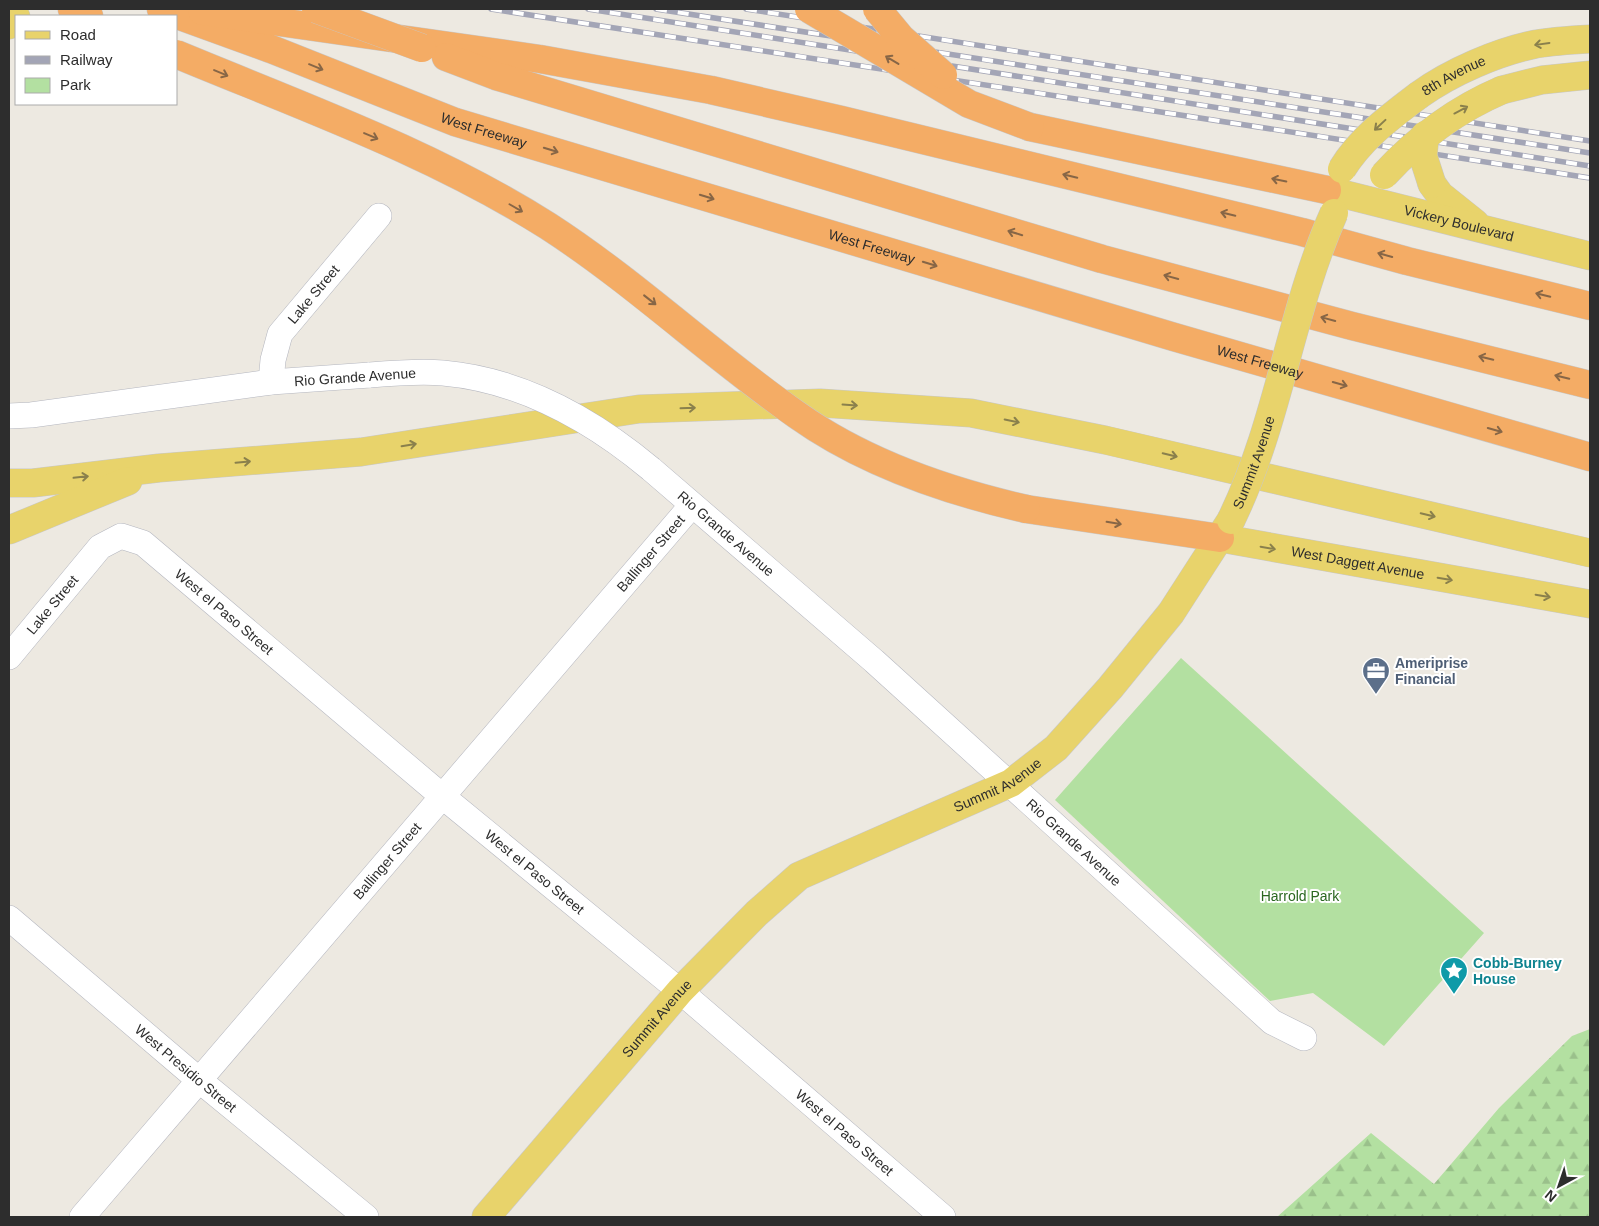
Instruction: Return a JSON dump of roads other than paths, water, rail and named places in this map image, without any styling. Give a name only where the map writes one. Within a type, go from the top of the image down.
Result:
[{"type":"highway","points":[[72,9],[87,15]]},
{"type":"highway","name":"West Freeway","points":[[161,9],[178,15]]},
{"type":"highway","points":[[185,9],[540,58],[711,90],[1302,232],[1407,261],[1590,306]]},
{"type":"highway","points":[[316,9],[496,76],[1102,259],[1352,326],[1590,385]]},
{"type":"highway","points":[[808,9],[962,100],[995,116],[1030,127],[1096,142],[1334,191]]},
{"type":"highway","points":[[877,9],[901,38],[938,71],[986,103],[1030,127]]},
{"type":"highway","name":"West Freeway","points":[[178,15],[271,49],[455,122],[1164,334],[1590,457]]},
{"type":"highway","points":[[178,55],[401,149],[450,172],[545,224],[616,273],[798,416],[854,450],[920,477],[979,497],[1026,509],[1225,529]]},
{"type":"main road","name":"8th Avenue","points":[[1334,191],[1358,147],[1384,121],[1428,88],[1493,58],[1535,44],[1590,39]]},
{"type":"main road","points":[[1334,191],[1364,199],[1425,135],[1450,116],[1502,90],[1542,80],[1590,75]]},
{"type":"main road","points":[[1425,135],[1424,156],[1432,184],[1440,195],[1482,229]]},
{"type":"main road","name":"Summit Avenue","points":[[486,1217],[680,991],[758,913],[799,876],[1011,783],[1056,748],[1110,688],[1171,613],[1225,529],[1260,453],[1334,191]]},
{"type":"main road","name":"Vickery Boulevard","points":[[1364,199],[1590,256]]},
{"type":"main road","points":[[9,483],[33,483],[159,468],[361,452],[639,409],[820,403],[971,413],[1124,445],[1590,553]]},
{"type":"main road","points":[[9,530],[159,468]]},
{"type":"main road","name":"West Daggett Avenue","points":[[1225,529],[1495,588],[1590,604]]},
{"type":"street","name":"Lake Street","points":[[271,382],[273,360],[280,334],[379,216]]},
{"type":"street","name":"Rio Grande Avenue","points":[[9,416],[31,415],[271,382],[422,372],[467,376],[493,382],[535,396],[571,413],[622,444],[874,661],[1011,783],[1272,1022],[1304,1038]]},
{"type":"street","name":"Ballinger Street","points":[[82,1217],[692,505]]},
{"type":"street","name":"Lake Street","points":[[9,657],[100,547],[121,536]]},
{"type":"street","name":"West el Paso Street","points":[[121,536],[143,543],[442,796],[680,991],[943,1217]]},
{"type":"street","name":"West Presidio Street","points":[[9,918],[199,1080],[366,1217]]},
{"type":"railway","points":[[491,9],[1590,178]]},
{"type":"railway","points":[[588,9],[1590,166]]},
{"type":"railway","points":[[656,9],[1590,153]]},
{"type":"railway","points":[[746,9],[1590,141]]},
{"type":"place","name":"Ameriprise Financial","points":[[1376,695]]},
{"type":"place","name":"Cobb-Burney House","points":[[1454,995]]},
{"type":"park label","name":"Harrold Park","points":[[1300,896]]}]
